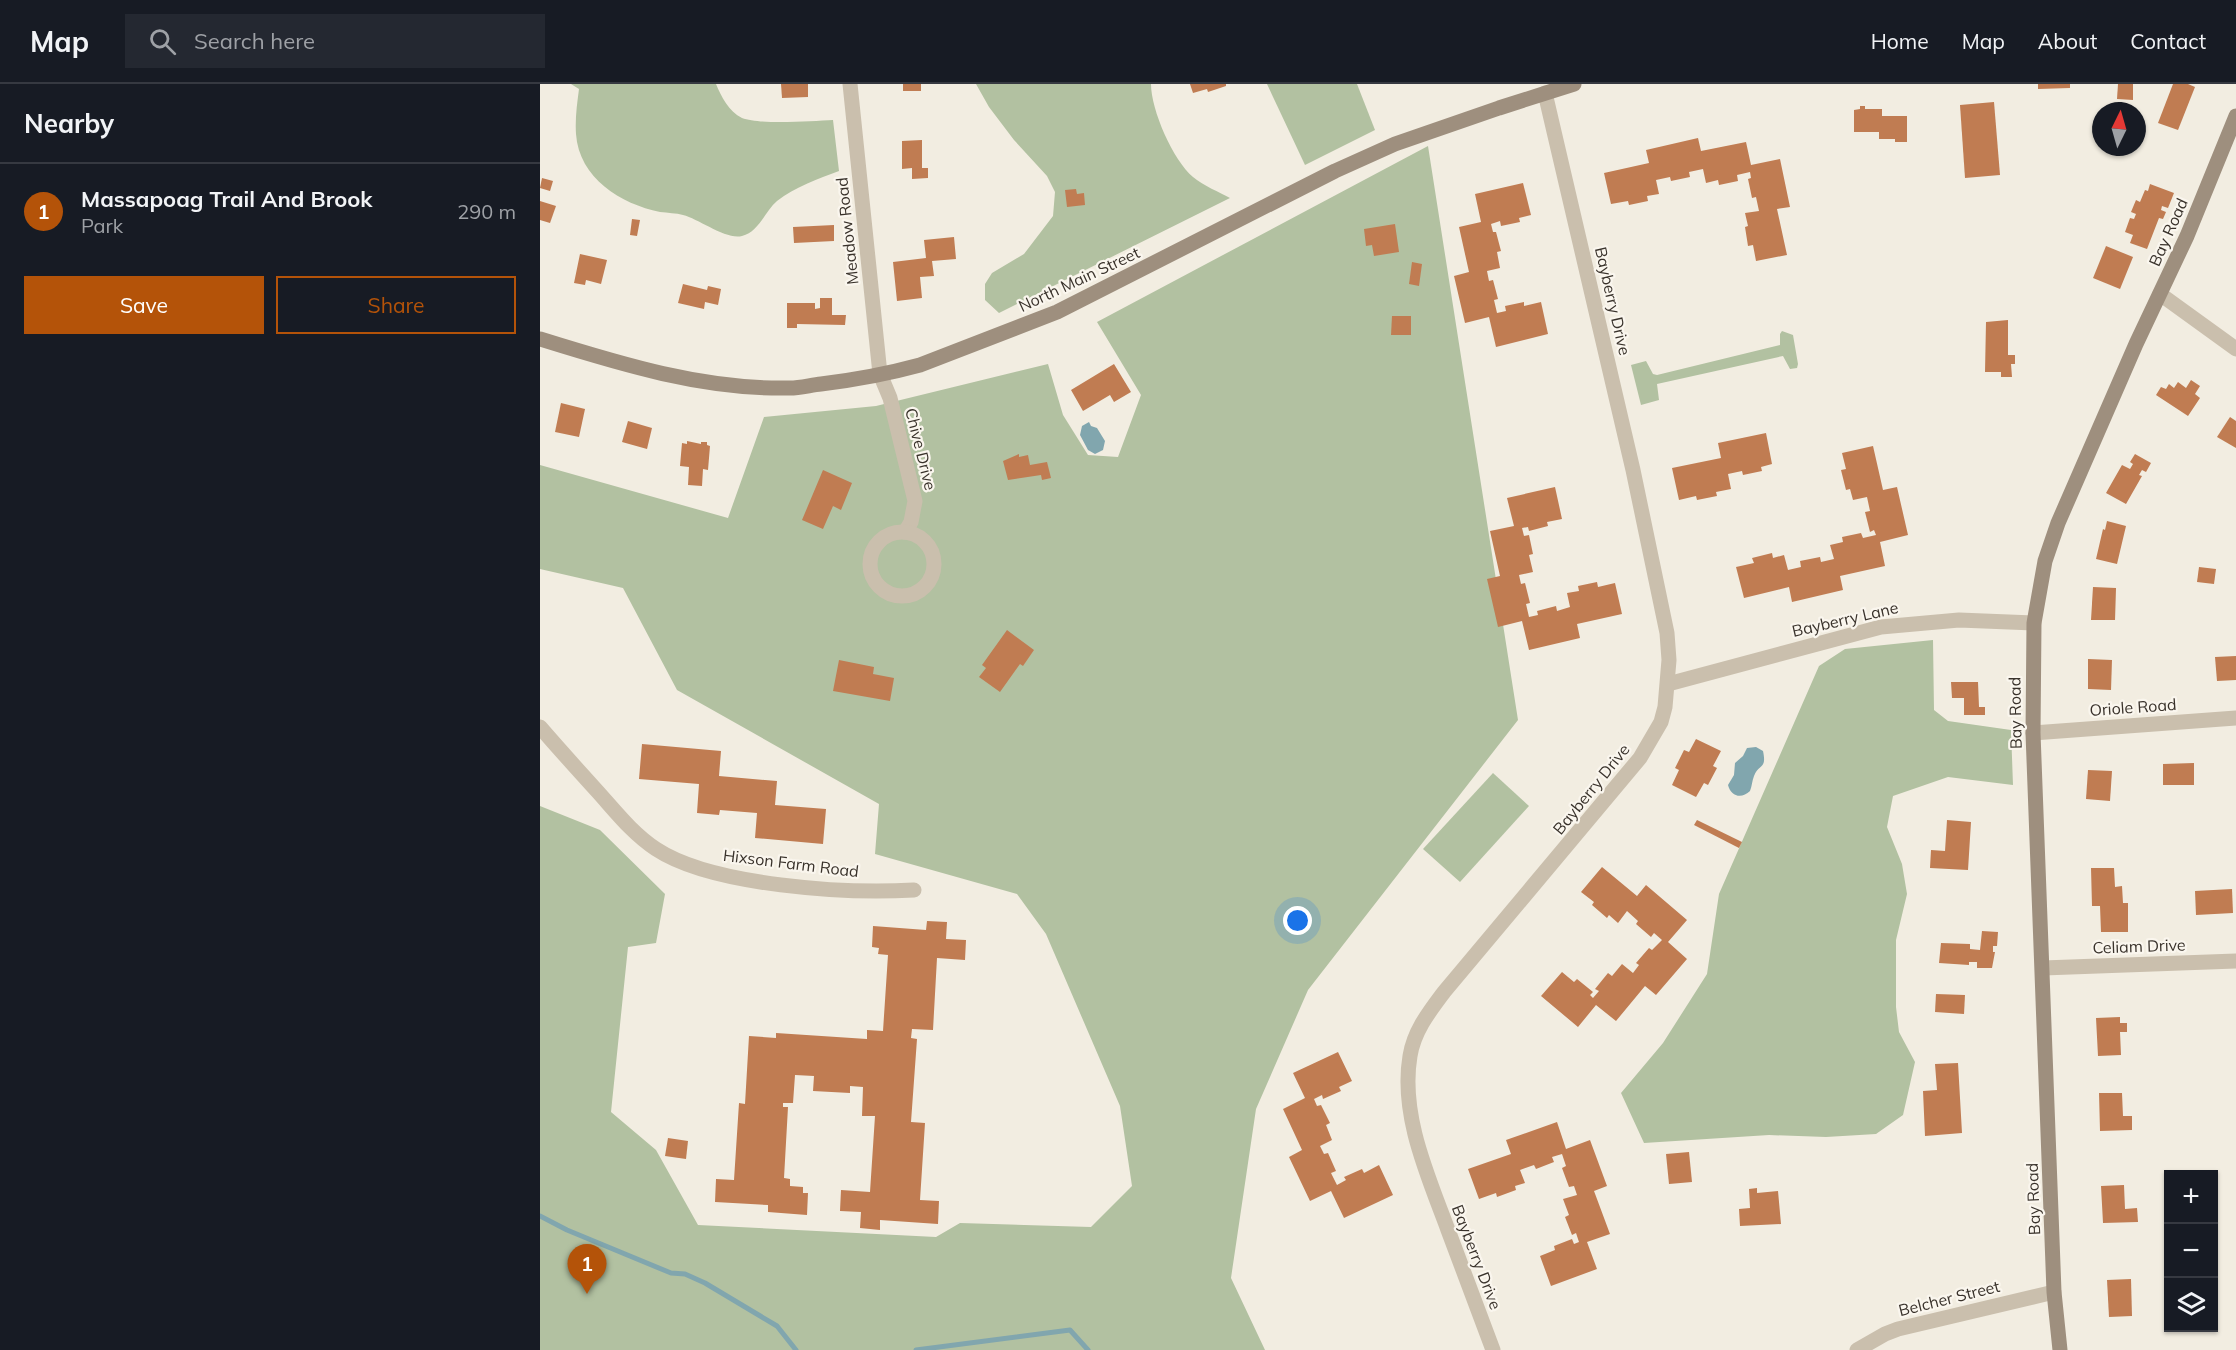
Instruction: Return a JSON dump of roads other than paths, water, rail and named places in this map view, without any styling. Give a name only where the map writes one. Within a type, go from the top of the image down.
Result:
[{"type":"main road","name":"North Main Street","points":[[540,339],[620,364],[744,387],[792,388],[847,381],[920,365],[1057,312],[1395,144],[1574,84]]},
{"type":"main road","name":"Bay Road","points":[[2060,1350],[2054,1292],[2033,733],[2034,623],[2045,561],[2058,523],[2136,344],[2187,236],[2236,116]]},
{"type":"street","name":"Meadow Road","points":[[850,84],[880,374]]},
{"type":"street","name":"Bayberry Drive","points":[[1493,1350],[1433,1192],[1418,1142],[1412,1114],[1408,1072],[1413,1043],[1424,1019],[1444,992],[1635,766],[1660,722],[1665,707],[1668,684],[1669,649],[1664,614],[1631,459],[1545,93]]},
{"type":"street","points":[[2160,294],[2236,349]]},
{"type":"street","name":"Chive Drive","points":[[880,374],[890,398],[915,501],[911,522],[905,532]]},
{"type":"street","points":[[895,532],[905,532],[915,535],[930,548],[934,558],[934,568],[931,579],[917,593],[907,597],[897,597],[879,587],[870,570],[869,560],[878,542],[895,532]]},
{"type":"street","name":"Bayberry Lane","points":[[1668,684],[1881,627],[1959,620],[2034,623]]},
{"type":"street","name":"Oriole Road","points":[[2033,733],[2236,718]]},
{"type":"street","name":"Hixson Farm Road","points":[[540,727],[623,820],[655,848],[674,859],[724,874],[781,883],[848,890],[914,890]]},
{"type":"street","name":"Celiam Drive","points":[[2043,968],[2236,961]]},
{"type":"street","name":"Belcher Street","points":[[1857,1350],[1898,1329],[2054,1292]]},
{"type":"water","points":[[1089,422],[1091,426],[1097,428],[1105,441],[1103,450],[1095,454],[1088,450],[1080,435],[1082,426]]},
{"type":"water","points":[[1756,747],[1763,751],[1763,764],[1754,776],[1750,791],[1737,796],[1728,785],[1734,775],[1735,763],[1743,756],[1747,748]]},
{"type":"waterway","points":[[540,1216],[567,1230],[671,1273],[685,1274],[705,1283],[777,1326],[796,1350]]},
{"type":"waterway","points":[[916,1350],[1070,1330],[1088,1350]]},
{"type":"place","name":"Massapoag Trail And Brook","points":[[587,1294]]}]
